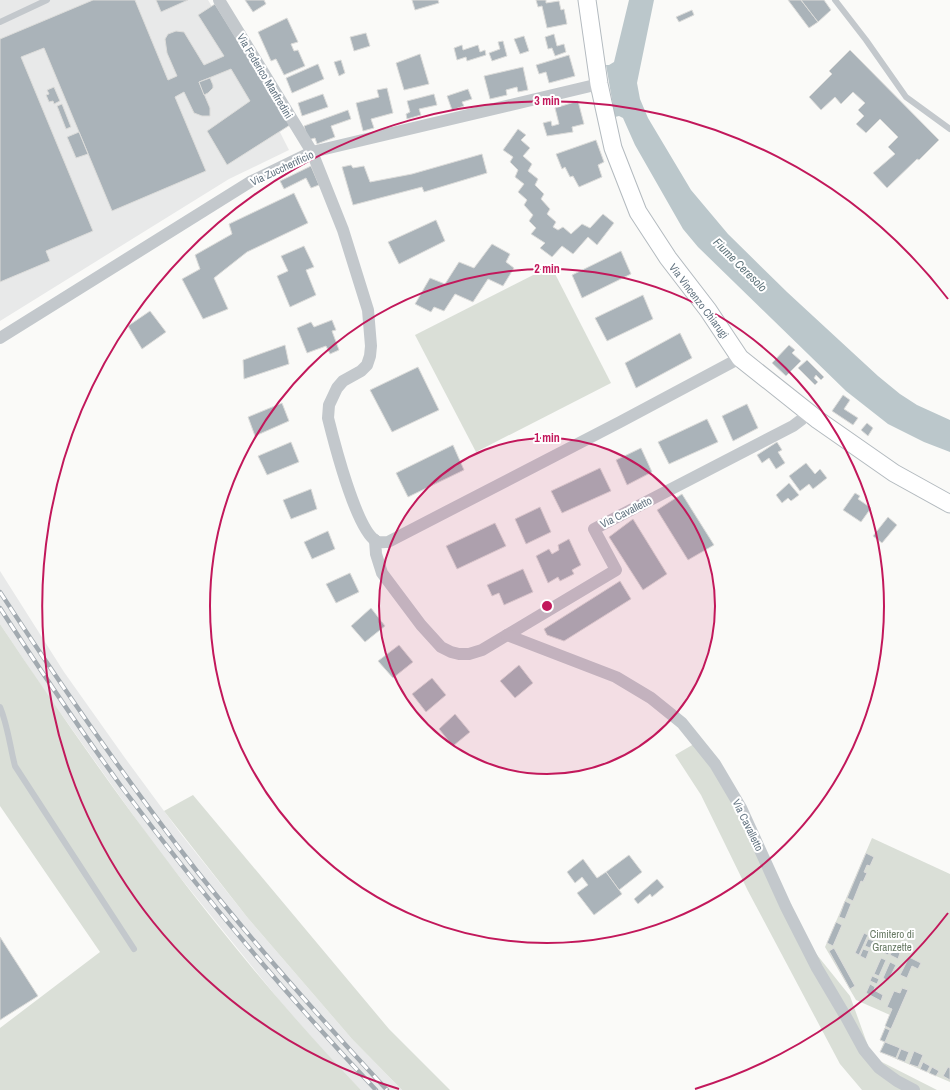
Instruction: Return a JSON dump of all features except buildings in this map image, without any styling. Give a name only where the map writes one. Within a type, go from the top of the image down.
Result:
[{"type":"street","name":"Via Federico Manfredini","points":[[219,0],[312,152],[343,230],[368,310],[371,346],[367,365],[337,388],[329,405],[328,418],[351,499],[369,534],[375,540]]},
{"type":"street","name":"Via Vincenzo Chiarugi","points":[[587,0],[599,84],[613,148],[638,212],[668,258],[708,310],[740,358],[809,412],[894,473],[950,504]]},
{"type":"street","name":"Via Zuccherificio","points":[[0,338],[250,182],[312,152],[599,84]]},
{"type":"street","points":[[375,540],[380,543],[388,542],[740,358]]},
{"type":"street","name":"Via Cavalletto","points":[[375,540],[376,554],[382,573],[421,625],[441,647],[451,652],[469,654],[482,650],[616,570],[594,529],[793,426],[809,412]]},
{"type":"street","name":"Via Cavalletto","points":[[507,635],[616,677],[651,698],[682,723],[715,764],[742,808],[786,907],[817,968],[864,1050],[879,1068],[897,1081],[914,1090]]},
{"type":"lane","points":[[0,22],[47,0]]},
{"type":"lane","points":[[835,0],[866,40],[906,97],[950,129]]},
{"type":"lane","points":[[0,707],[6,721],[11,753],[15,766],[134,950]]},
{"type":"shaded area","points":[[0,0],[208,0],[242,57],[289,150],[229,179],[0,321]]},
{"type":"shaded area","points":[[0,571],[64,672],[181,834],[247,917],[352,1039],[402,1090],[361,1090],[330,1058],[279,1000],[158,850],[42,687],[0,624]]},
{"type":"green space","points":[[551,266],[611,383],[476,452],[415,335]]},
{"type":"green space","points":[[0,624],[83,746],[170,865],[263,980],[311,1036],[361,1090],[0,1090],[0,1028],[100,952],[0,806]]},
{"type":"green space","points":[[694,744],[721,779],[805,940],[850,996],[872,1057],[937,1090],[862,1090],[840,1064],[748,891],[701,795],[675,755]]},
{"type":"green space","points":[[193,795],[389,1029],[450,1090],[402,1090],[352,1039],[247,917],[164,811]]},
{"type":"green space","name":"Cimitero di Granzette","points":[[872,838],[950,874],[950,1082],[880,1052],[884,1042],[880,1040],[890,1015],[856,1000],[825,947]]},
{"type":"water","name":"Fiume Ceresolo","points":[[629,0],[654,0],[637,83],[640,99],[648,118],[691,190],[728,234],[787,292],[878,376],[900,394],[917,405],[950,420],[950,452],[924,442],[888,424],[846,391],[698,247],[683,229],[635,145],[623,118],[619,116],[615,117],[606,65],[614,62]]},
{"type":"railway","points":[[0,592],[95,733],[196,870],[289,982],[387,1090]]},
{"type":"railway","points":[[0,608],[59,698],[105,764],[181,865],[276,980],[376,1090]]}]
